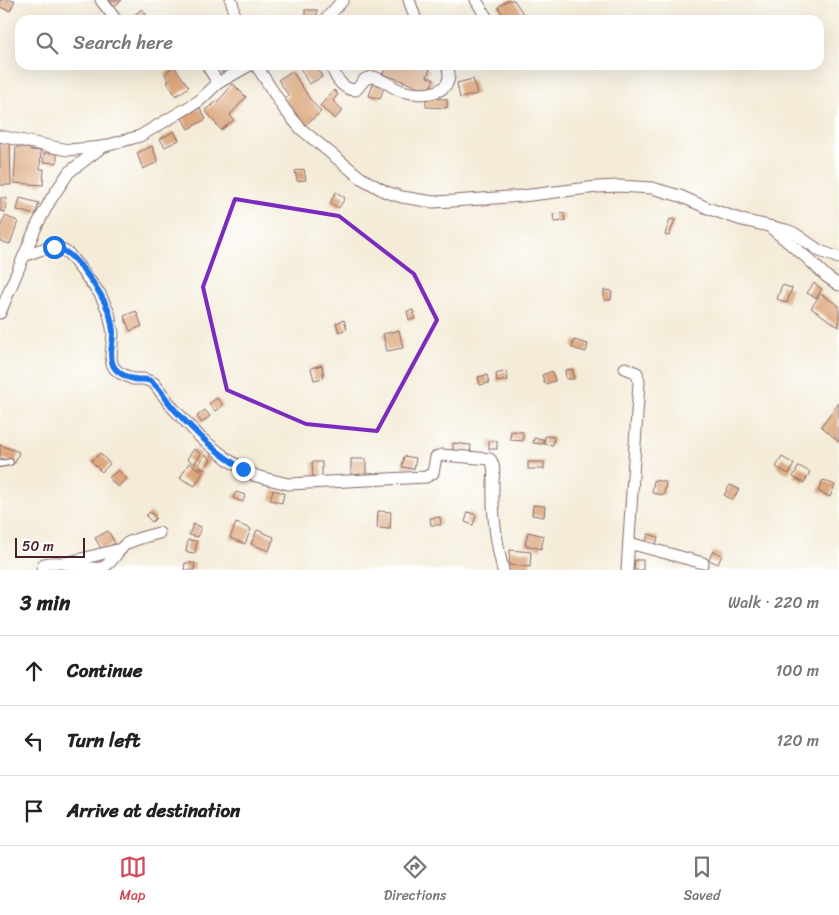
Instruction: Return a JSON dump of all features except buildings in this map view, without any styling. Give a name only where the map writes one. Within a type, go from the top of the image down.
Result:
[{"type":"street","points":[[101,0],[112,15]]},
{"type":"street","points":[[231,0],[234,15]]},
{"type":"street","points":[[330,15],[343,0]]},
{"type":"street","points":[[409,0],[414,15]]},
{"type":"street","points":[[476,0],[485,15]]},
{"type":"street","points":[[210,70],[218,84]]},
{"type":"street","points":[[0,136],[68,150],[102,147],[140,136],[199,101],[218,84],[242,70]]},
{"type":"street","points":[[259,70],[285,110],[301,129],[361,178],[386,192],[402,197],[433,202],[522,196],[597,187],[635,186],[665,191],[721,213],[794,233],[820,251],[839,258]]},
{"type":"street","points":[[334,70],[344,87],[349,90],[356,90],[365,79],[376,77],[401,90],[425,94],[437,91],[446,85],[450,77],[448,70]]},
{"type":"street","points":[[0,313],[51,198],[69,172],[102,147]]},
{"type":"street","points":[[768,226],[806,257],[827,278],[839,285]]},
{"type":"street","points":[[24,256],[54,247],[62,249],[69,254],[100,294],[109,313],[113,333],[111,356],[115,369],[133,379],[144,379],[154,383],[172,407],[201,438],[230,461],[256,476],[288,484],[426,477],[433,473],[436,457],[442,455],[490,459],[494,465],[494,526],[503,570]]},
{"type":"street","points":[[625,368],[637,373],[639,382],[627,570]]},
{"type":"street","points":[[42,570],[44,564],[65,563],[120,549],[131,542],[159,533]]},
{"type":"street","points":[[629,543],[703,563]]},
{"type":"lane","points":[[0,464],[10,462]]},
{"type":"highlighted area","points":[[235,199],[339,216],[414,274],[437,320],[377,431],[306,424],[227,390],[203,287]]},
{"type":"route","points":[[54,247],[58,247],[69,254],[100,294],[111,322],[113,333],[111,356],[115,369],[133,379],[150,380],[154,383],[172,407],[201,438],[243,469]]}]
